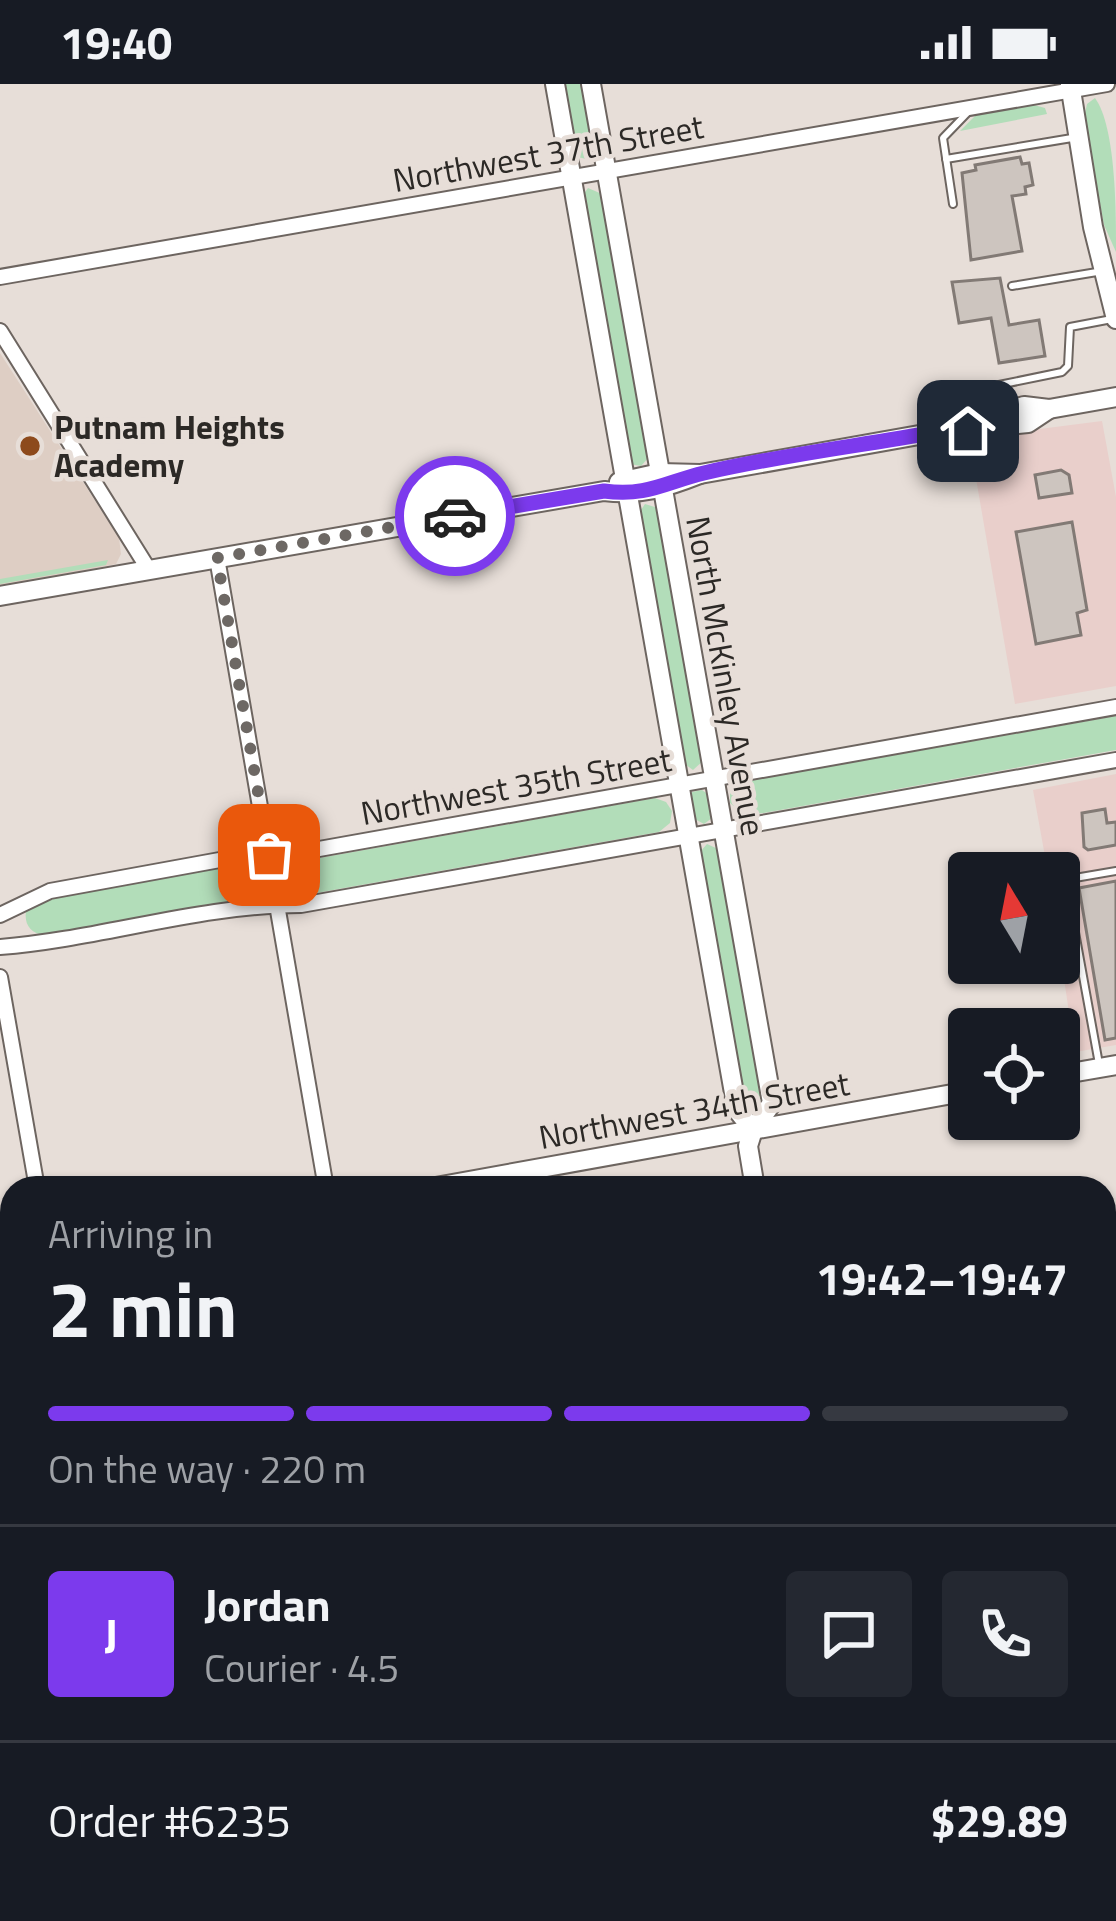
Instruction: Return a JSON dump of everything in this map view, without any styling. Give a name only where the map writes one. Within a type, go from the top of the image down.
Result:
[{"type":"street","name":"North McKinley Avenue","points":[[555,84],[737,1110],[753,1130]]},
{"type":"street","name":"North McKinley Avenue","points":[[591,84],[772,1103],[748,1146],[753,1176]]},
{"type":"street","name":"Northwest 37th Street","points":[[0,277],[1107,84]]},
{"type":"street","points":[[1070,87],[1076,137],[1116,318]]},
{"type":"street","points":[[0,331],[149,570]]},
{"type":"street","points":[[936,432],[1024,406],[1048,409],[1116,397]]},
{"type":"street","points":[[0,596],[936,432],[1028,423],[1048,409]]},
{"type":"street","points":[[217,558],[324,1176]]},
{"type":"street","name":"Northwest 35th Street","points":[[0,915],[50,891],[1116,707]]},
{"type":"street","points":[[0,947],[44,944],[252,905],[301,905],[1116,760]]},
{"type":"street","points":[[0,976],[35,1176]]},
{"type":"street","name":"Northwest 34th Street","points":[[497,1176],[948,1095]]},
{"type":"lane","points":[[953,204],[943,138],[972,107]]},
{"type":"lane","points":[[946,159],[1076,137]]},
{"type":"lane","points":[[1012,286],[1106,270]]},
{"type":"lane","points":[[995,412],[994,386],[1062,372],[1070,361],[1066,332],[1070,327],[1116,318]]},
{"type":"lane","points":[[1108,1066],[1066,884],[1069,879],[1116,871]]},
{"type":"shaded area","name":"Putnam Heights Academy","points":[[0,353],[119,538],[121,554],[116,564],[0,587]]},
{"type":"shaded area","points":[[1102,421],[1116,497],[1116,686],[1015,704],[969,438]]},
{"type":"shaded area","points":[[1116,774],[1116,1045],[1080,1051],[1080,1008],[1068,1008],[1065,984],[1080,984],[1080,852],[1044,852],[1033,790]]},
{"type":"green space","points":[[560,84],[584,84],[595,147],[586,159],[574,156]]},
{"type":"green space","points":[[1095,98],[1111,149],[1116,252],[1104,225],[1084,118],[1087,104]]},
{"type":"green space","points":[[1034,105],[1045,108],[1047,114],[960,131],[976,115]]},
{"type":"green space","points":[[588,188],[602,194],[649,457],[641,466],[630,464],[583,195]]},
{"type":"green space","points":[[645,504],[658,508],[704,760],[693,770],[682,762],[639,513]]},
{"type":"green space","points":[[108,560],[106,565],[0,584],[0,579]]},
{"type":"green space","points":[[1116,716],[1116,750],[746,816],[730,803],[730,791],[741,782]]},
{"type":"green space","points":[[702,790],[709,795],[712,818],[704,824],[693,818],[689,799],[692,792]]},
{"type":"green space","points":[[655,798],[672,811],[670,823],[659,832],[305,895],[288,884],[288,868],[297,862]]},
{"type":"green space","points":[[707,844],[718,849],[765,1104],[754,1115],[744,1108],[700,852]]},
{"type":"green space","points":[[233,864],[257,870],[258,889],[249,898],[44,935],[26,921],[26,912],[38,901]]},
{"type":"building","points":[[1020,157],[1022,164],[1029,163],[1033,185],[1025,187],[1026,194],[1012,196],[1022,251],[971,260],[962,173],[976,170],[975,165]]},
{"type":"building","points":[[1000,278],[1009,325],[1039,320],[1045,356],[999,363],[991,318],[959,323],[952,282]]},
{"type":"building","points":[[1061,470],[1069,475],[1072,493],[1039,498],[1035,475]]},
{"type":"building","points":[[1072,522],[1087,610],[1077,613],[1081,635],[1036,644],[1016,532]]},
{"type":"building","points":[[1105,809],[1107,823],[1116,822],[1116,845],[1088,850],[1082,813]]},
{"type":"building","points":[[1116,881],[1116,1038],[1105,1040],[1080,888]]},
{"type":"way so far","points":[[269,855],[217,558],[455,516]]},
{"type":"place","name":"Putnam Heights Academy","points":[[30,446]]},
{"type":"route","points":[[455,516],[604,491],[628,494],[663,489],[700,474],[936,432],[968,431]]}]
